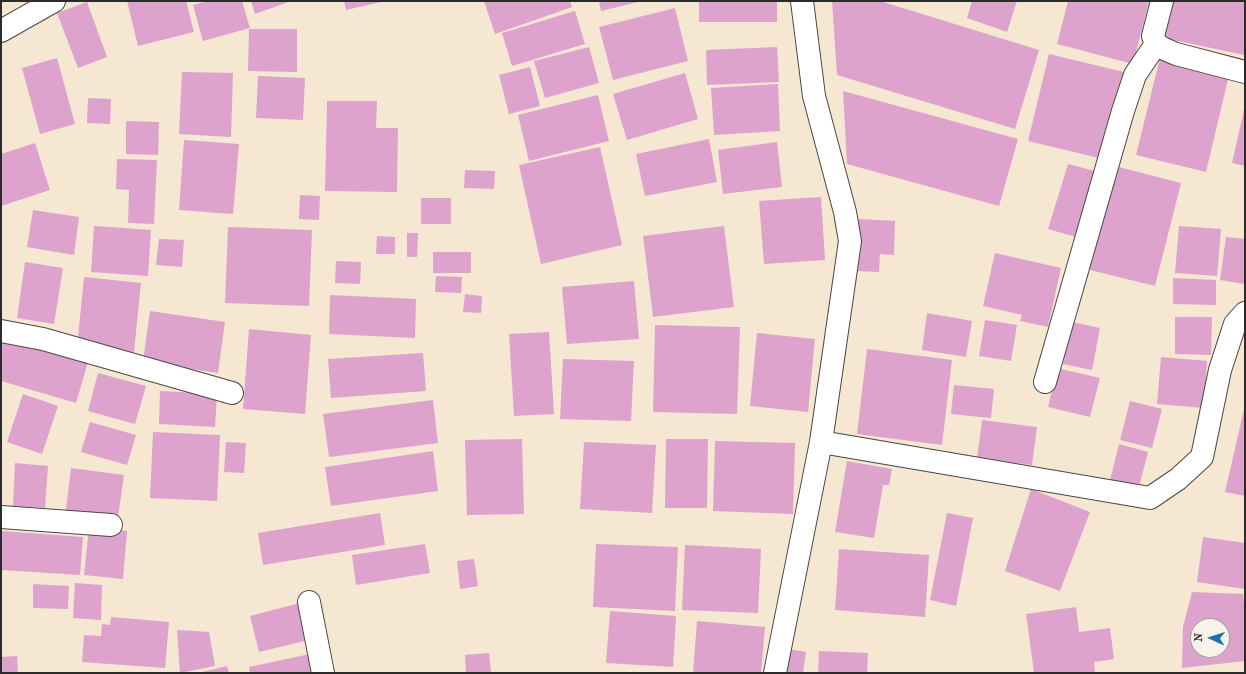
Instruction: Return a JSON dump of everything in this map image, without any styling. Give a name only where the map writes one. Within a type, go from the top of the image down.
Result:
[{"type":"street","points":[[1,31],[54,1]]},
{"type":"street","points":[[775,673],[820,442],[850,241],[845,212],[814,96],[802,1]]},
{"type":"street","points":[[1162,1],[1153,36],[1156,44],[1176,54],[1245,72]]},
{"type":"street","points":[[1045,382],[1123,111],[1135,75],[1156,44]]},
{"type":"street","points":[[820,442],[1150,498],[1178,479],[1202,457],[1220,370],[1235,324],[1245,313]]},
{"type":"street","points":[[1,331],[42,339],[232,393]]},
{"type":"street","points":[[1,516],[111,525]]},
{"type":"street","points":[[309,602],[323,673]]},
{"type":"building","points":[[127,1],[186,1],[194,32],[138,46]]},
{"type":"building","points":[[208,1],[242,1],[250,28],[203,41],[193,5]]},
{"type":"building","points":[[251,1],[291,1],[255,14]]},
{"type":"building","points":[[344,1],[381,1],[381,2],[346,10]]},
{"type":"building","points":[[484,1],[570,1],[572,7],[495,34]]},
{"type":"building","points":[[599,1],[638,1],[638,2],[601,11]]},
{"type":"building","points":[[699,1],[777,1],[777,22],[699,22]]},
{"type":"building","points":[[832,1],[880,1],[1039,50],[1015,129],[837,75]]},
{"type":"building","points":[[972,1],[1017,1],[1007,32],[967,18]]},
{"type":"building","points":[[1068,1],[1149,1],[1133,64],[1057,44]]},
{"type":"building","points":[[1172,1],[1245,1],[1244,55],[1164,38]]},
{"type":"building","points":[[87,2],[107,57],[78,68],[57,13]]},
{"type":"building","points":[[675,8],[688,61],[613,80],[599,27]]},
{"type":"building","points":[[575,11],[585,44],[512,66],[502,33]]},
{"type":"building","points":[[249,29],[297,29],[297,72],[248,71]]},
{"type":"building","points":[[589,47],[599,83],[545,98],[534,61]]},
{"type":"building","points":[[777,47],[779,82],[707,85],[706,50]]},
{"type":"building","points":[[1049,54],[1124,72],[1103,159],[1028,141]]},
{"type":"building","points":[[57,58],[75,124],[40,134],[22,68]]},
{"type":"building","points":[[1160,58],[1229,75],[1206,172],[1136,155]]},
{"type":"building","points":[[530,67],[540,106],[509,114],[499,75]]},
{"type":"building","points":[[182,72],[233,73],[231,137],[179,134]]},
{"type":"building","points":[[685,73],[698,119],[627,140],[613,94]]},
{"type":"building","points":[[258,76],[305,78],[303,120],[256,118]]},
{"type":"building","points":[[778,84],[780,131],[714,135],[711,88]]},
{"type":"building","points":[[843,91],[1018,139],[999,206],[847,164]]},
{"type":"building","points":[[598,95],[609,141],[529,161],[518,115]]},
{"type":"building","points":[[88,98],[111,99],[110,124],[87,123]]},
{"type":"building","points":[[327,101],[377,101],[376,128],[398,128],[397,192],[325,191]]},
{"type":"building","points":[[1245,110],[1245,166],[1232,163]]},
{"type":"building","points":[[126,121],[159,122],[158,155],[126,154]]},
{"type":"building","points":[[709,139],[717,182],[645,196],[636,154]]},
{"type":"building","points":[[184,140],[239,144],[233,214],[179,210]]},
{"type":"building","points":[[777,142],[782,187],[723,194],[718,150]]},
{"type":"building","points":[[35,143],[50,190],[1,206],[1,154]]},
{"type":"building","points":[[600,147],[622,245],[541,264],[519,165]]},
{"type":"building","points":[[117,159],[157,160],[154,224],[128,223],[129,190],[116,189]]},
{"type":"building","points":[[1068,164],[1095,171],[1076,237],[1048,229]]},
{"type":"building","points":[[1111,165],[1181,183],[1155,286],[1086,269]]},
{"type":"building","points":[[465,170],[495,171],[494,189],[464,188]]},
{"type":"building","points":[[300,195],[320,196],[319,220],[299,219]]},
{"type":"building","points":[[821,197],[825,260],[764,264],[759,201]]},
{"type":"building","points":[[421,198],[451,198],[451,224],[421,224]]},
{"type":"building","points":[[33,210],[79,217],[74,255],[27,247]]},
{"type":"building","points":[[858,219],[895,221],[894,255],[880,254],[879,272],[855,271]]},
{"type":"building","points":[[94,226],[151,230],[148,276],[91,272]]},
{"type":"building","points":[[724,226],[734,307],[653,317],[643,236]]},
{"type":"building","points":[[1179,226],[1221,229],[1217,276],[1175,273]]},
{"type":"building","points":[[228,227],[312,230],[309,306],[225,303]]},
{"type":"building","points":[[407,233],[418,233],[417,257],[407,257]]},
{"type":"building","points":[[377,236],[395,237],[395,254],[376,254]]},
{"type":"building","points":[[1226,237],[1245,239],[1244,284],[1220,280]]},
{"type":"building","points":[[159,239],[184,240],[182,267],[156,265]]},
{"type":"building","points":[[433,252],[471,252],[471,273],[433,273]]},
{"type":"building","points":[[995,253],[1061,268],[1048,327],[1020,321],[1022,315],[983,306]]},
{"type":"building","points":[[336,261],[361,262],[360,284],[335,283]]},
{"type":"building","points":[[25,262],[63,268],[54,324],[17,318]]},
{"type":"building","points":[[436,276],[462,277],[461,293],[435,292]]},
{"type":"building","points":[[84,277],[141,283],[134,352],[77,347]]},
{"type":"building","points":[[1173,278],[1216,280],[1216,305],[1173,304]]},
{"type":"building","points":[[634,281],[639,339],[567,344],[562,287]]},
{"type":"building","points":[[465,294],[482,296],[481,313],[463,312]]},
{"type":"building","points":[[330,295],[416,299],[415,338],[329,334]]},
{"type":"building","points":[[150,311],[225,322],[218,373],[143,362]]},
{"type":"building","points":[[927,313],[972,321],[966,357],[922,350]]},
{"type":"building","points":[[1175,317],[1212,317],[1211,355],[1175,354]]},
{"type":"building","points":[[985,320],[1017,325],[1011,361],[979,356]]},
{"type":"building","points":[[1072,322],[1100,328],[1092,370],[1063,364]]},
{"type":"building","points":[[655,325],[740,327],[737,414],[653,412]]},
{"type":"building","points":[[249,329],[311,335],[305,414],[243,409]]},
{"type":"building","points":[[549,332],[554,414],[514,416],[509,334]]},
{"type":"building","points":[[757,333],[815,339],[808,412],[750,406]]},
{"type":"building","points":[[1,336],[88,362],[76,403],[1,381]]},
{"type":"building","points":[[867,349],[952,360],[942,445],[857,434]]},
{"type":"building","points":[[423,353],[426,391],[331,398],[328,359]]},
{"type":"building","points":[[1161,357],[1207,361],[1204,408],[1157,404]]},
{"type":"building","points":[[563,359],[634,361],[631,421],[560,419]]},
{"type":"building","points":[[1057,368],[1100,378],[1090,417],[1048,407]]},
{"type":"building","points":[[98,373],[146,386],[135,424],[88,411]]},
{"type":"building","points":[[954,385],[994,389],[991,418],[951,414]]},
{"type":"building","points":[[160,391],[217,394],[215,427],[159,424]]},
{"type":"building","points":[[23,394],[58,406],[42,454],[7,442]]},
{"type":"building","points":[[433,400],[438,443],[329,457],[323,414]]},
{"type":"building","points":[[1130,401],[1162,409],[1152,448],[1120,440]]},
{"type":"building","points":[[1245,409],[1245,496],[1225,492]]},
{"type":"building","points":[[982,420],[1037,427],[1032,465],[977,458]]},
{"type":"building","points":[[90,422],[136,435],[127,465],[81,452]]},
{"type":"building","points":[[153,432],[220,435],[217,501],[150,498]]},
{"type":"building","points":[[522,439],[524,514],[467,515],[465,440]]},
{"type":"building","points":[[666,439],[708,439],[707,508],[665,508]]},
{"type":"building","points":[[715,441],[795,443],[793,514],[713,511]]},
{"type":"building","points":[[226,442],[246,443],[244,473],[224,472]]},
{"type":"building","points":[[584,442],[656,445],[652,513],[580,509]]},
{"type":"building","points":[[1119,444],[1148,452],[1139,487],[1110,480]]},
{"type":"building","points":[[433,451],[438,491],[331,506],[325,467]]},
{"type":"building","points":[[847,461],[892,469],[889,485],[883,485],[874,538],[835,532]]},
{"type":"building","points":[[15,463],[48,466],[45,508],[13,506]]},
{"type":"building","points":[[71,468],[124,475],[118,517],[66,510]]},
{"type":"building","points":[[1031,489],[1090,512],[1060,591],[1005,571]]},
{"type":"building","points":[[380,513],[385,545],[263,565],[258,533]]},
{"type":"building","points":[[947,513],[973,518],[956,606],[930,600]]},
{"type":"building","points":[[89,528],[127,531],[123,579],[84,575]]},
{"type":"building","points":[[1,531],[83,537],[80,575],[1,570]]},
{"type":"building","points":[[1203,537],[1245,543],[1245,589],[1197,582]]},
{"type":"building","points":[[425,544],[430,573],[356,585],[352,555]]},
{"type":"building","points":[[596,544],[678,547],[675,611],[593,607]]},
{"type":"building","points":[[685,545],[761,549],[758,613],[682,610]]},
{"type":"building","points":[[839,549],[929,555],[925,617],[835,610]]},
{"type":"building","points":[[474,559],[478,586],[460,589],[457,561]]},
{"type":"building","points":[[75,583],[102,585],[101,620],[73,618]]},
{"type":"building","points":[[33,584],[69,586],[68,609],[33,608]]},
{"type":"building","points":[[1192,592],[1243,594],[1245,612],[1245,661],[1182,668],[1183,627]]},
{"type":"building","points":[[304,602],[313,639],[259,652],[250,616]]},
{"type":"building","points":[[1076,607],[1079,632],[1110,628],[1114,659],[1094,662],[1095,673],[1034,673],[1026,614]]},
{"type":"building","points":[[610,611],[676,616],[673,667],[606,663]]},
{"type":"building","points":[[111,617],[169,622],[165,668],[82,662],[84,635],[101,636],[102,624],[110,625]]},
{"type":"building","points":[[697,621],[765,627],[761,673],[693,673]]},
{"type":"building","points":[[177,630],[209,632],[215,666],[180,673]]},
{"type":"building","points":[[788,649],[806,652],[803,673],[785,673]]},
{"type":"building","points":[[819,651],[868,653],[867,673],[818,673]]},
{"type":"building","points":[[489,653],[491,673],[466,673],[465,655]]},
{"type":"building","points":[[310,654],[314,673],[250,673],[249,667]]},
{"type":"building","points":[[17,656],[18,673],[1,673],[1,657]]},
{"type":"building","points":[[227,666],[229,673],[202,673],[202,672]]}]
